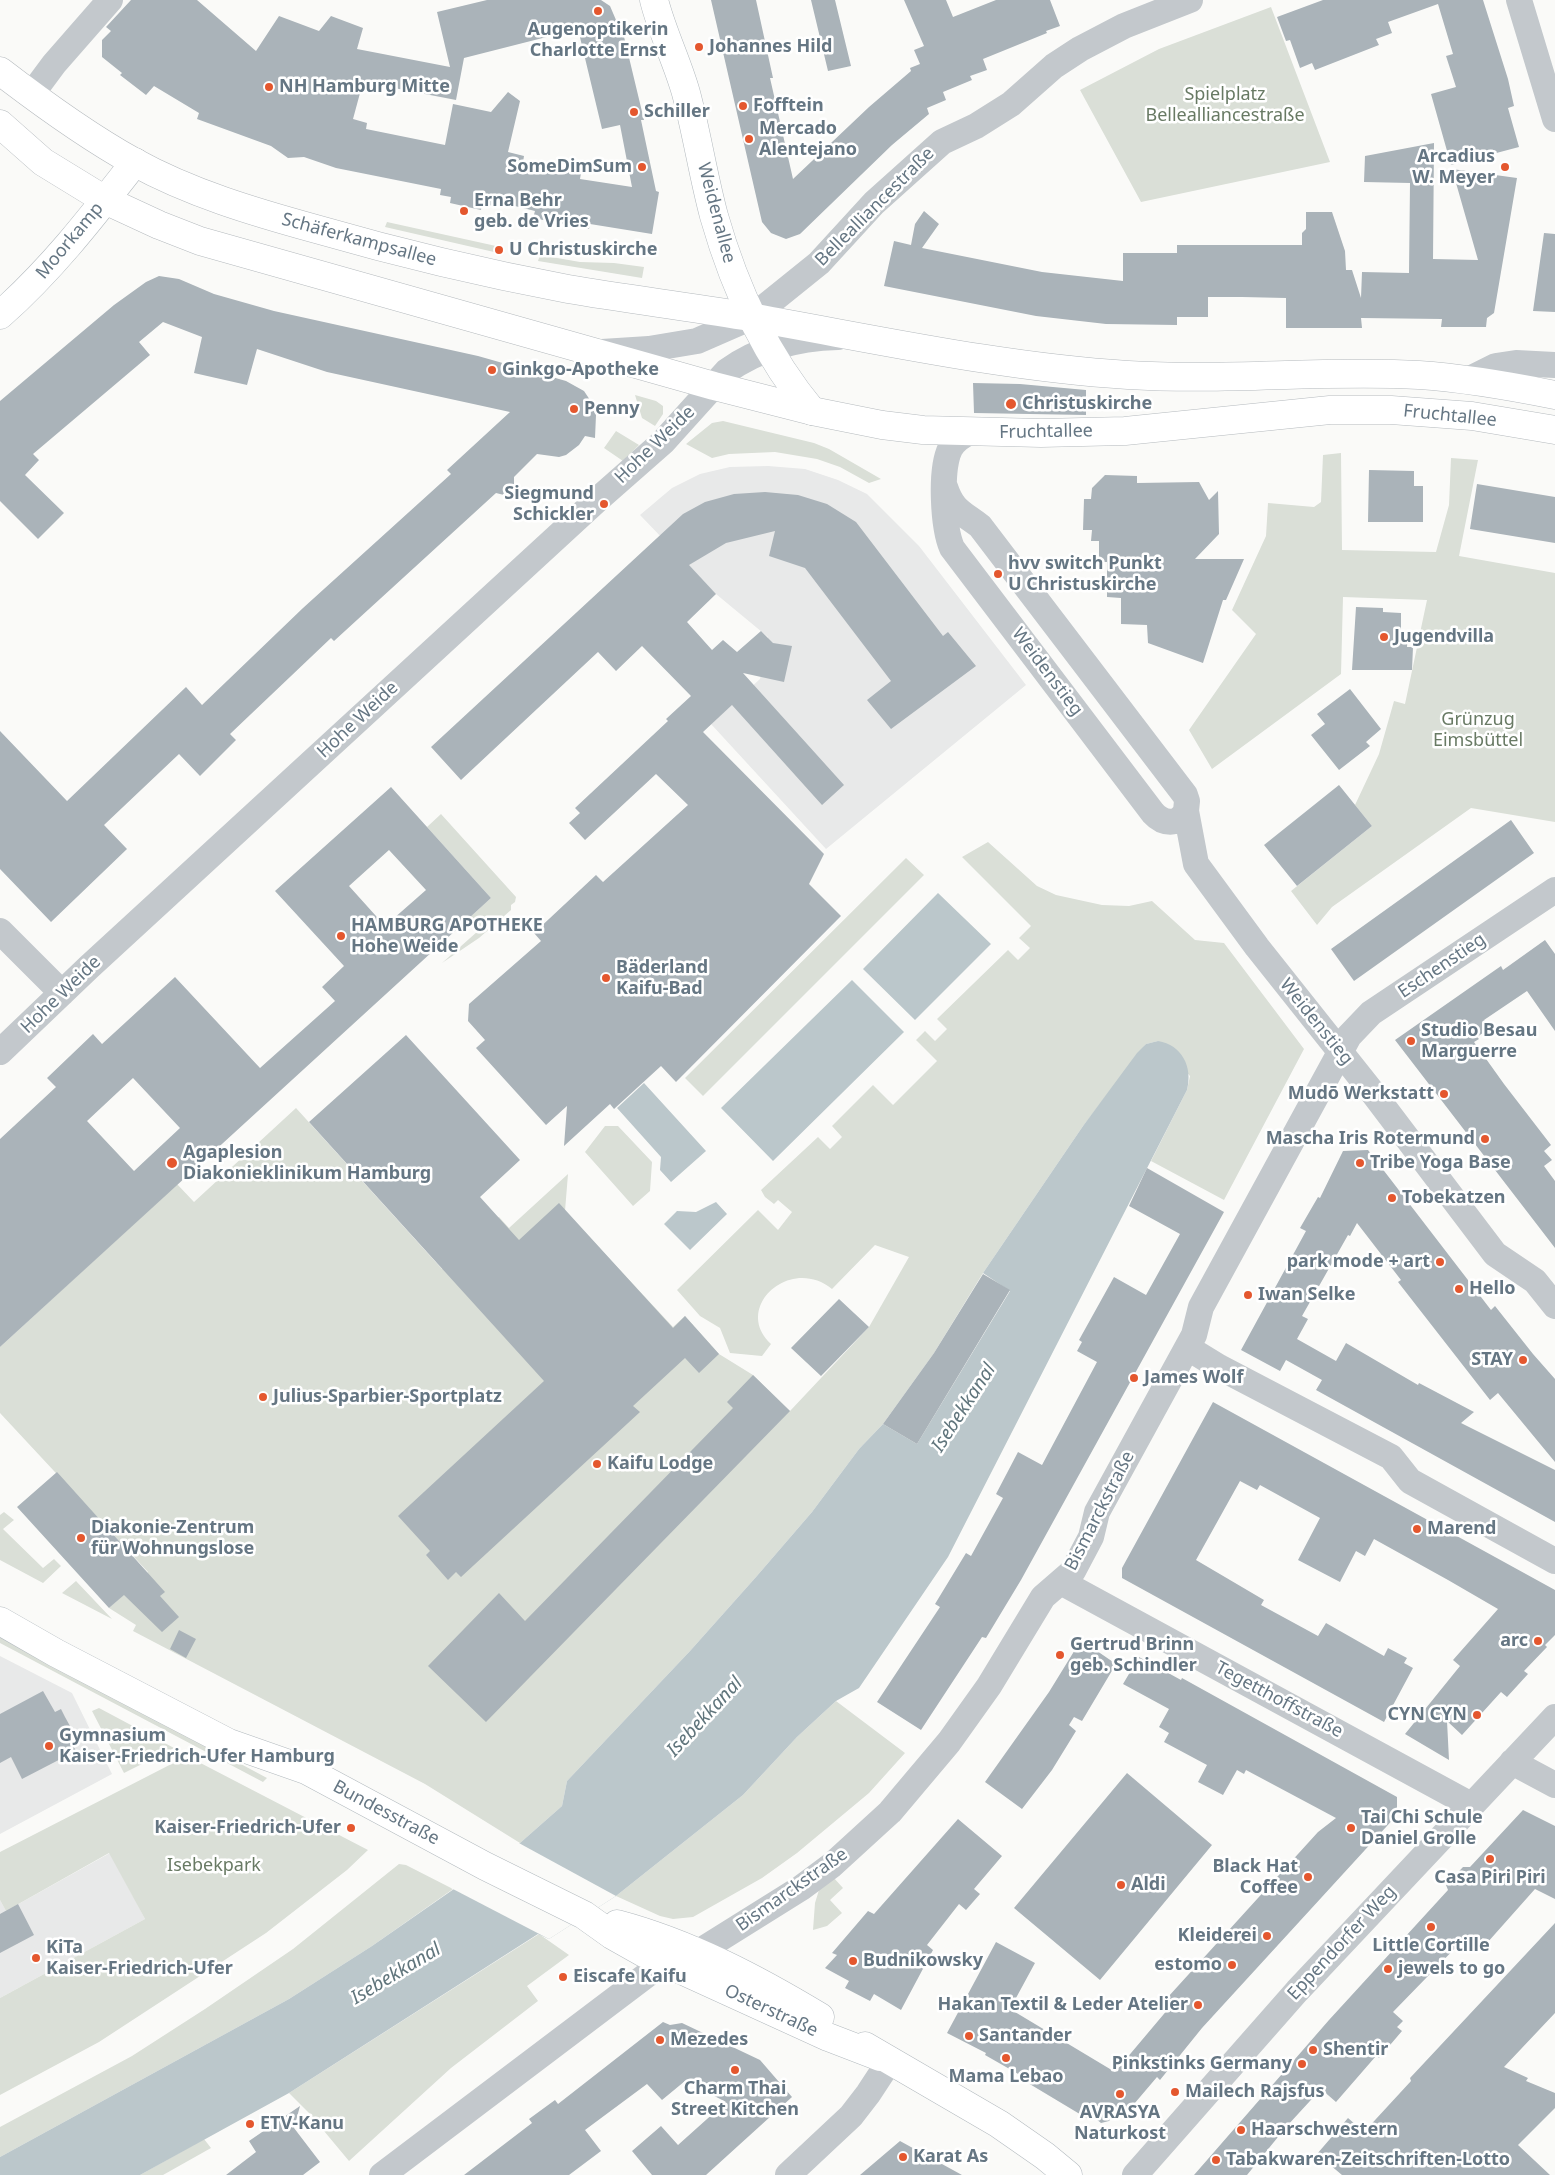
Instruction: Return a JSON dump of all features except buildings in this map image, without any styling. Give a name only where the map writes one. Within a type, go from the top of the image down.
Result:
[{"type":"main road","name":"Weidenallee","points":[[654,0],[664,36],[685,91],[720,237],[752,317],[768,349],[812,411]]},
{"type":"main road","name":"Schäferkampsallee","points":[[0,71],[69,121],[135,162],[196,190],[242,206],[388,250],[492,274],[567,288],[752,317]]},
{"type":"main road","points":[[0,124],[44,162],[105,200],[159,225],[209,243],[602,352],[714,386]]},
{"type":"main road","name":"Moorkamp","points":[[0,315],[32,287],[68,247],[135,162]]},
{"type":"main road","name":"Fruchtallee","points":[[752,317],[999,360],[1128,375],[1367,374],[1470,379],[1555,396]]},
{"type":"main road","name":"Fruchtallee","points":[[714,386],[812,411],[882,425],[923,430],[1041,434],[1126,431],[1250,417],[1348,410],[1391,410],[1472,416],[1555,430]]},
{"type":"main road","name":"Bundesstraße","points":[[0,1621],[229,1743],[306,1770],[448,1847],[584,1916],[630,1945],[664,1962]]},
{"type":"main road","name":"Bundesstraße","points":[[584,1916],[654,1936],[697,1953]]},
{"type":"main road","name":"Osterstraße","points":[[697,1953],[783,1995],[884,2059],[999,2124],[1045,2156],[1068,2175]]},
{"type":"main road","name":"Osterstraße","points":[[664,1962],[828,2037],[884,2059]]},
{"type":"street","points":[[31,95],[54,64],[110,0]]},
{"type":"street","name":"Bellealliancestraße","points":[[602,352],[649,349],[697,341],[752,317],[819,263],[874,203],[942,142],[976,126],[1011,104],[1054,66],[1080,49],[1124,26],[1190,0]]},
{"type":"street","points":[[1518,0],[1555,119]]},
{"type":"street","name":"Fruchtallee","points":[[714,386],[739,363],[768,349],[825,337],[874,339]]},
{"type":"street","points":[[1470,379],[1496,366],[1516,363],[1555,365]]},
{"type":"street","name":"Hohe Weide","points":[[0,1052],[589,507],[663,442],[714,386]]},
{"type":"street","name":"Weidenstieg","points":[[970,432],[955,441],[949,451],[945,487],[946,532],[957,555],[1153,813],[1163,821],[1170,822],[1180,819],[1186,811]]},
{"type":"street","name":"Weidenstieg","points":[[945,487],[949,500],[956,509],[980,526],[1180,788],[1187,801],[1186,811],[1196,864],[1257,947],[1495,1254],[1535,1281],[1555,1306]]},
{"type":"street","name":"Eschenstieg","points":[[1341,1053],[1349,1036],[1371,1013],[1555,890]]},
{"type":"street","points":[[0,930],[62,993]]},
{"type":"street","name":"Bismarckstraße","points":[[697,1953],[801,1888],[832,1865],[890,1812],[949,1742],[989,1686],[1043,1597],[1073,1571],[1091,1537],[1097,1512],[1188,1348],[1194,1335],[1201,1307],[1341,1053]]},
{"type":"street","points":[[1188,1348],[1391,1457],[1410,1482],[1555,1561]]},
{"type":"street","name":"Tegetthoffstraße","points":[[1061,1582],[1471,1805]]},
{"type":"street","name":"Eppendorfer Weg","points":[[1135,2175],[1297,1991],[1555,1717]]},
{"type":"street","points":[[1512,1762],[1555,1785]]},
{"type":"street","points":[[382,2175],[664,1962]]},
{"type":"street","points":[[788,2175],[851,2116],[868,2094],[884,2059]]},
{"type":"shaded area","points":[[768,466],[805,469],[838,480],[867,494],[919,546],[1026,685],[826,849],[711,724],[760,679],[768,637],[716,594],[640,515],[672,488],[700,474],[730,467]]},
{"type":"shaded area","name":"Gymnasium Kaiser-Friedrich-Ufer Hamburg","points":[[0,1656],[72,1693],[112,1774],[0,1834]]},
{"type":"shaded area","name":"KiTa Kaiser-Friedrich-Ufer","points":[[110,1853],[145,1919],[0,1998],[0,1900],[6,1911]]},
{"type":"green space","name":"Spielplatz Bellealliancestraße","points":[[1271,7],[1330,162],[1141,202],[1080,90],[1159,49]]},
{"type":"green space","points":[[387,222],[496,246],[494,252],[385,227]]},
{"type":"green space","points":[[540,255],[580,262],[614,263],[644,267],[642,278],[538,261]]},
{"type":"green space","points":[[635,395],[656,401],[663,406],[663,414],[655,426],[642,418]]},
{"type":"green space","points":[[723,421],[814,443],[829,449],[881,479],[869,483],[840,467],[817,459],[775,452],[729,454],[712,458],[686,444],[712,423]]},
{"type":"green space","points":[[616,431],[639,445],[623,461],[604,448]]},
{"type":"green space","name":"Grünzug Eimsbüttel","points":[[1341,453],[1342,550],[1436,552],[1449,505],[1451,458],[1478,460],[1459,556],[1555,573],[1555,822],[1471,808],[1332,907],[1317,925],[1291,891],[1372,826],[1355,805],[1379,754],[1394,701],[1405,704],[1427,600],[1343,597],[1341,674],[1212,769],[1189,730],[1256,634],[1232,610],[1266,536],[1268,503],[1314,507],[1321,502],[1323,455]]},
{"type":"green space","points":[[441,814],[516,897],[515,902],[511,905],[511,910],[479,938],[442,963],[478,931],[468,919],[491,898],[427,827]]},
{"type":"green space","points":[[988,842],[1037,886],[1056,895],[1102,905],[1129,906],[1152,901],[1195,940],[1224,943],[1304,1049],[1224,1200],[1151,1161],[1187,1090],[1190,1076],[1158,1041],[1146,1044],[1083,1126],[983,1273],[934,1353],[883,1424],[859,1449],[812,1512],[756,1577],[690,1651],[567,1781],[562,1806],[520,1843],[425,1784],[133,1631],[136,1625],[109,1608],[148,1572],[0,1413],[0,1347],[177,1184],[194,1202],[296,1108],[442,1269],[499,1217],[509,1228],[568,1174],[565,1211],[673,1327],[685,1316],[719,1354],[753,1375],[790,1411],[869,1327],[909,1257],[875,1245],[832,1289],[816,1280],[799,1278],[784,1282],[771,1290],[762,1302],[758,1315],[761,1330],[771,1344],[762,1356],[730,1353],[720,1328],[700,1316],[677,1290],[758,1210],[778,1230],[792,1212],[778,1200],[774,1204],[765,1197],[761,1190],[818,1137],[830,1149],[842,1137],[832,1126],[873,1085],[893,1105],[937,1061],[916,1040],[925,1031],[935,1041],[947,1029],[937,1019],[1008,950],[1018,960],[1030,948],[1019,938],[1031,926],[962,857]]},
{"type":"green space","points":[[906,858],[924,875],[703,1096],[685,1078]]},
{"type":"green space","points":[[605,1126],[618,1126],[652,1162],[650,1191],[633,1206],[585,1152]]},
{"type":"green space","points":[[4,1512],[14,1520],[3,1529],[43,1568],[54,1559],[61,1566],[43,1583],[0,1560],[0,1515]]},
{"type":"green space","points":[[76,1581],[112,1619],[62,1593]]},
{"type":"green space","points":[[0,1635],[267,1778],[263,1782],[0,1643]]},
{"type":"green space","points":[[836,1701],[905,1753],[869,1793],[797,1853],[762,1878],[693,1917],[673,1919],[660,1916],[616,1896],[743,1795],[797,1737]]},
{"type":"green space","points":[[99,1708],[174,1748],[124,1773],[92,1711]]},
{"type":"green space","name":"Isebekpark","points":[[187,1756],[368,1850],[347,1870],[266,1933],[99,2042],[0,2095],[0,1998],[145,1919],[109,1853],[6,1911],[0,1900],[0,1852]]},
{"type":"green space","points":[[399,1864],[406,1865],[453,1889],[372,1946],[289,1999],[0,2157],[0,2127],[132,2056],[205,2009],[293,1949]]},
{"type":"green space","points":[[833,1877],[843,1888],[830,1900],[842,1913],[827,1926],[813,1930],[815,1903],[819,1890]]},
{"type":"green space","points":[[539,1934],[569,1955],[527,1986],[538,2001],[451,2068],[349,2161],[309,2113],[289,2093]]},
{"type":"green space","points":[[204,2139],[211,2148],[163,2175],[140,2175]]},
{"type":"water","points":[[938,893],[991,944],[915,1020],[863,969]]},
{"type":"water","points":[[852,980],[904,1032],[773,1161],[721,1108]]},
{"type":"water","name":"Isebekkanal","points":[[1158,1041],[1174,1047],[1184,1058],[1188,1073],[1187,1090],[948,1557],[859,1688],[836,1701],[797,1737],[743,1795],[616,1896],[549,1939],[538,1934],[289,2093],[140,2175],[0,2175],[0,2157],[289,1999],[372,1946],[520,1843],[562,1806],[567,1781],[690,1651],[756,1577],[812,1512],[859,1449],[883,1424],[917,1444],[1010,1291],[983,1273],[1083,1126],[1137,1053],[1146,1044]]},
{"type":"water","points":[[644,1083],[706,1151],[671,1182],[660,1170],[661,1157],[617,1108]]},
{"type":"water","points":[[716,1202],[727,1214],[690,1250],[664,1224],[677,1211],[696,1212]]},
{"type":"pier","points":[[517,1842],[616,1896],[549,1939],[451,1888]]},
{"type":"place","name":"Augenoptikerin Charlotte Ernst","points":[[598,11]]},
{"type":"place","name":"Johannes Hild","points":[[699,47]]},
{"type":"place","name":"NH Hamburg Mitte","points":[[269,87]]},
{"type":"place","name":"Fofftein","points":[[743,106]]},
{"type":"place","name":"Schiller","points":[[634,112]]},
{"type":"place","name":"Mercado Alentejano","points":[[749,139]]},
{"type":"place","name":"SomeDimSum","points":[[642,167]]},
{"type":"place","name":"Arcadius W. Meyer","points":[[1505,167]]},
{"type":"place","name":"Erna Behr geb. de Vries","points":[[464,211]]},
{"type":"place","name":"U Christuskirche","points":[[499,250]]},
{"type":"place","name":"Ginkgo-Apotheke","points":[[492,370]]},
{"type":"place","name":"Christuskirche","points":[[1011,404]]},
{"type":"place","name":"Penny","points":[[574,409]]},
{"type":"place","name":"Siegmund Schickler","points":[[604,504]]},
{"type":"place","name":"hvv switch Punkt U Christuskirche","points":[[998,574]]},
{"type":"place","name":"Jugendvilla","points":[[1384,637]]},
{"type":"place","name":"HAMBURG APOTHEKE Hohe Weide","points":[[341,936]]},
{"type":"place","name":"Bäderland Kaifu-Bad","points":[[606,978]]},
{"type":"place","name":"Studio Besau Marguerre","points":[[1411,1041]]},
{"type":"place","name":"Mudō Werkstatt","points":[[1444,1094]]},
{"type":"place","name":"Mascha Iris Rotermund","points":[[1485,1139]]},
{"type":"place","name":"Agaplesion Diakonieklinikum Hamburg","points":[[172,1163]]},
{"type":"place","name":"Tribe Yoga Base","points":[[1360,1163]]},
{"type":"place","name":"Tobekatzen","points":[[1392,1198]]},
{"type":"place","name":"park mode + art","points":[[1440,1262]]},
{"type":"place","name":"Hello","points":[[1459,1289]]},
{"type":"place","name":"Iwan Selke","points":[[1248,1295]]},
{"type":"place","name":"STAY","points":[[1523,1360]]},
{"type":"place","name":"James Wolf","points":[[1134,1378]]},
{"type":"place","name":"Julius-Sparbier-Sportplatz","points":[[263,1397]]},
{"type":"place","name":"Kaifu Lodge","points":[[597,1464]]},
{"type":"place","name":"Marend","points":[[1417,1529]]},
{"type":"place","name":"Diakonie-Zentrum für Wohnungslose","points":[[81,1538]]},
{"type":"place","name":"arc","points":[[1538,1641]]},
{"type":"place","name":"Gertrud Brinn geb. Schindler","points":[[1060,1655]]},
{"type":"place","name":"CYN CYN","points":[[1477,1715]]},
{"type":"place","name":"Gymnasium Kaiser-Friedrich-Ufer Hamburg","points":[[49,1746]]},
{"type":"place","name":"Kaiser-Friedrich-Ufer","points":[[351,1828]]},
{"type":"place","name":"Tai Chi Schule Daniel Grolle","points":[[1351,1828]]},
{"type":"place","name":"Casa Piri Piri","points":[[1490,1859]]},
{"type":"place","name":"Black Hat Coffee","points":[[1308,1877]]},
{"type":"place","name":"Aldi","points":[[1121,1885]]},
{"type":"place","name":"Little Cortille","points":[[1431,1927]]},
{"type":"place","name":"Kleiderei","points":[[1267,1936]]},
{"type":"place","name":"KiTa Kaiser-Friedrich-Ufer","points":[[36,1958]]},
{"type":"place","name":"Budnikowsky","points":[[853,1961]]},
{"type":"place","name":"estomo","points":[[1232,1965]]},
{"type":"place","name":"jewels to go","points":[[1388,1969]]},
{"type":"place","name":"Eiscafe Kaifu","points":[[563,1977]]},
{"type":"place","name":"Hakan Textil & Leder Atelier","points":[[1198,2005]]},
{"type":"place","name":"Santander","points":[[969,2036]]},
{"type":"place","name":"Mezedes","points":[[660,2040]]},
{"type":"place","name":"Shentir","points":[[1313,2050]]},
{"type":"place","name":"Mama Lebao","points":[[1006,2058]]},
{"type":"place","name":"Pinkstinks Germany","points":[[1302,2064]]},
{"type":"place","name":"Charm Thai Street Kitchen","points":[[735,2070]]},
{"type":"place","name":"Mailech Rajsfus","points":[[1175,2092]]},
{"type":"place","name":"AVRASYA Naturkost","points":[[1120,2094]]},
{"type":"place","name":"ETV-Kanu","points":[[250,2124]]},
{"type":"place","name":"Haarschwestern","points":[[1241,2130]]},
{"type":"place","name":"Karat As","points":[[903,2157]]},
{"type":"place","name":"Tabakwaren-Zeitschriften-Lotto","points":[[1216,2160]]}]
